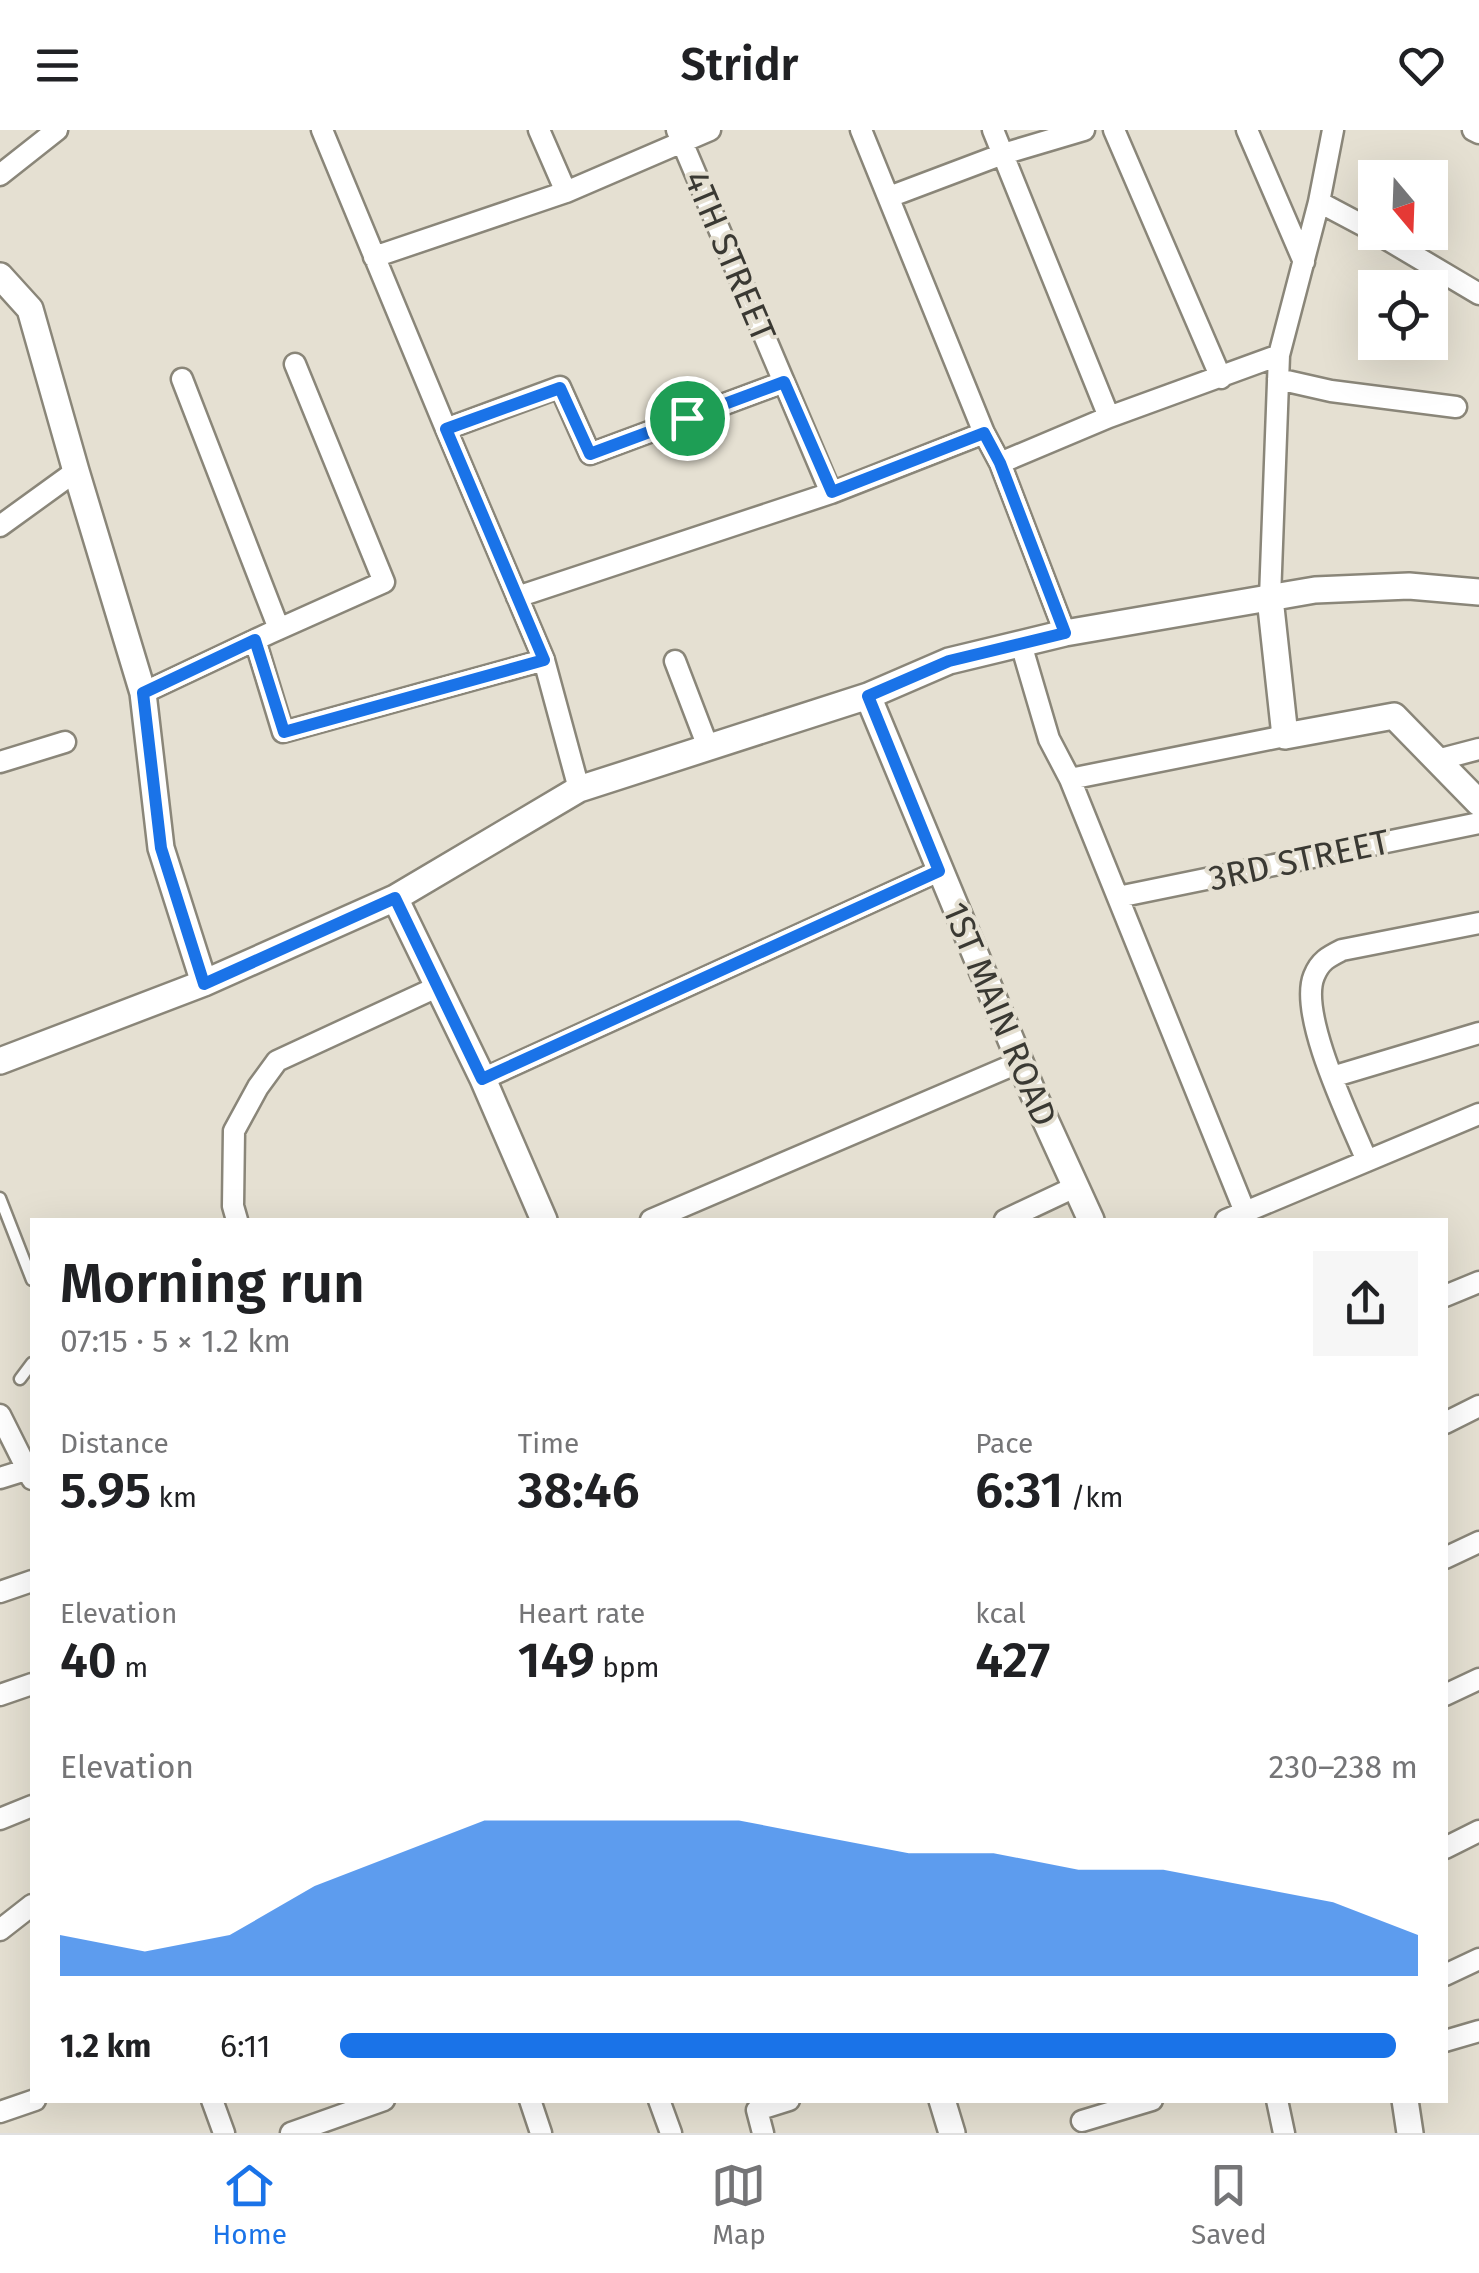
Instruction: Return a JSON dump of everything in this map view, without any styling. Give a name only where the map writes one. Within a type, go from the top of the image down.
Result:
[{"type":"street","points":[[0,176],[57,130]]},
{"type":"street","points":[[322,130],[544,660],[579,789]]},
{"type":"street","points":[[539,130],[566,192]]},
{"type":"street","points":[[374,257],[566,192],[679,136],[710,130]]},
{"type":"street","points":[[860,130],[984,433],[1000,463],[1065,633]]},
{"type":"street","points":[[993,130],[1108,417]]},
{"type":"street","points":[[889,197],[1003,154],[1084,130]]},
{"type":"street","points":[[1114,130],[1222,378]]},
{"type":"street","points":[[1247,130],[1304,262]]},
{"type":"street","points":[[1285,736],[1270,598],[1278,380],[1280,355],[1333,130]]},
{"type":"street","name":"4TH STREET","points":[[679,136],[832,492]]},
{"type":"street","points":[[1318,202],[1479,294]]},
{"type":"street","points":[[0,276],[30,309],[143,693],[161,848],[204,984]]},
{"type":"street","points":[[1000,463],[1108,417],[1280,355]]},
{"type":"street","points":[[143,693],[384,582],[295,364]]},
{"type":"street","points":[[182,379],[279,629]]},
{"type":"street","points":[[1278,380],[1456,407]]},
{"type":"street","points":[[446,429],[560,388],[590,454],[784,382]]},
{"type":"street","points":[[517,597],[832,492],[984,433]]},
{"type":"street","points":[[0,526],[76,471]]},
{"type":"street","points":[[0,1062],[204,984],[395,898],[579,789],[868,696],[949,661],[1065,633],[1316,590],[1409,586],[1479,592]]},
{"type":"street","points":[[255,640],[284,732],[544,660]]},
{"type":"street","points":[[1022,644],[1049,739],[1070,779],[1118,897],[1236,1216],[1479,1114]]},
{"type":"street","points":[[675,661],[708,747]]},
{"type":"street","name":"1ST MAIN ROAD","points":[[868,696],[1020,1062],[1090,1218]]},
{"type":"street","points":[[1070,779],[1394,716],[1479,803]]},
{"type":"street","points":[[0,762],[66,742]]},
{"type":"street","points":[[1437,760],[1479,749]]},
{"type":"street","name":"3RD STREET","points":[[1118,897],[1479,822]]},
{"type":"street","points":[[482,1079],[939,871]]},
{"type":"street","points":[[395,898],[543,1218]]},
{"type":"street","points":[[1368,1162],[1332,1077],[1311,1009],[1312,979],[1324,959],[1342,950],[1479,923]]},
{"type":"street","points":[[236,1218],[233,1206],[234,1131],[258,1087],[278,1061],[438,987]]},
{"type":"street","points":[[1332,1077],[1479,1032]]},
{"type":"street","points":[[656,1218],[1020,1062]]},
{"type":"street","points":[[1009,1218],[1076,1186]]},
{"type":"street","points":[[1448,1295],[1479,1282]]},
{"type":"street","points":[[1448,1422],[1479,1406]]},
{"type":"street","points":[[0,1415],[30,1470]]},
{"type":"street","points":[[0,1478],[30,1472]]},
{"type":"street","points":[[1448,1557],[1479,1542]]},
{"type":"street","points":[[0,1592],[30,1582]]},
{"type":"street","points":[[1448,1694],[1479,1679]]},
{"type":"street","points":[[0,1695],[30,1685]]},
{"type":"street","points":[[0,1819],[30,1807]]},
{"type":"street","points":[[1448,1846],[1479,1831]]},
{"type":"street","points":[[0,1930],[30,1907]]},
{"type":"street","points":[[1448,1974],[1479,1959]]},
{"type":"street","points":[[1448,2040],[1479,2031]]},
{"type":"street","points":[[0,2112],[30,2102]]},
{"type":"street","points":[[213,2103],[224,2133]]},
{"type":"street","points":[[292,2133],[376,2103]]},
{"type":"street","points":[[531,2103],[541,2133]]},
{"type":"street","points":[[661,2103],[671,2133]]},
{"type":"street","points":[[763,2133],[757,2110],[779,2103]]},
{"type":"street","points":[[943,2103],[952,2133]]},
{"type":"street","points":[[1075,2103],[1084,2127],[1144,2103]]},
{"type":"street","points":[[1278,2103],[1284,2133]]},
{"type":"street","points":[[1405,2103],[1410,2133]]},
{"type":"lane","points":[[0,1198],[30,1275]]},
{"type":"lane","points":[[20,1379],[30,1366]]},
{"type":"route","points":[[784,382],[832,492],[984,433],[1000,463],[1065,633],[949,661],[868,696],[939,871],[482,1079],[395,898],[204,984],[161,848],[143,693],[255,640],[284,732],[544,660],[446,429],[560,388],[590,454],[687,418],[784,382]]}]
